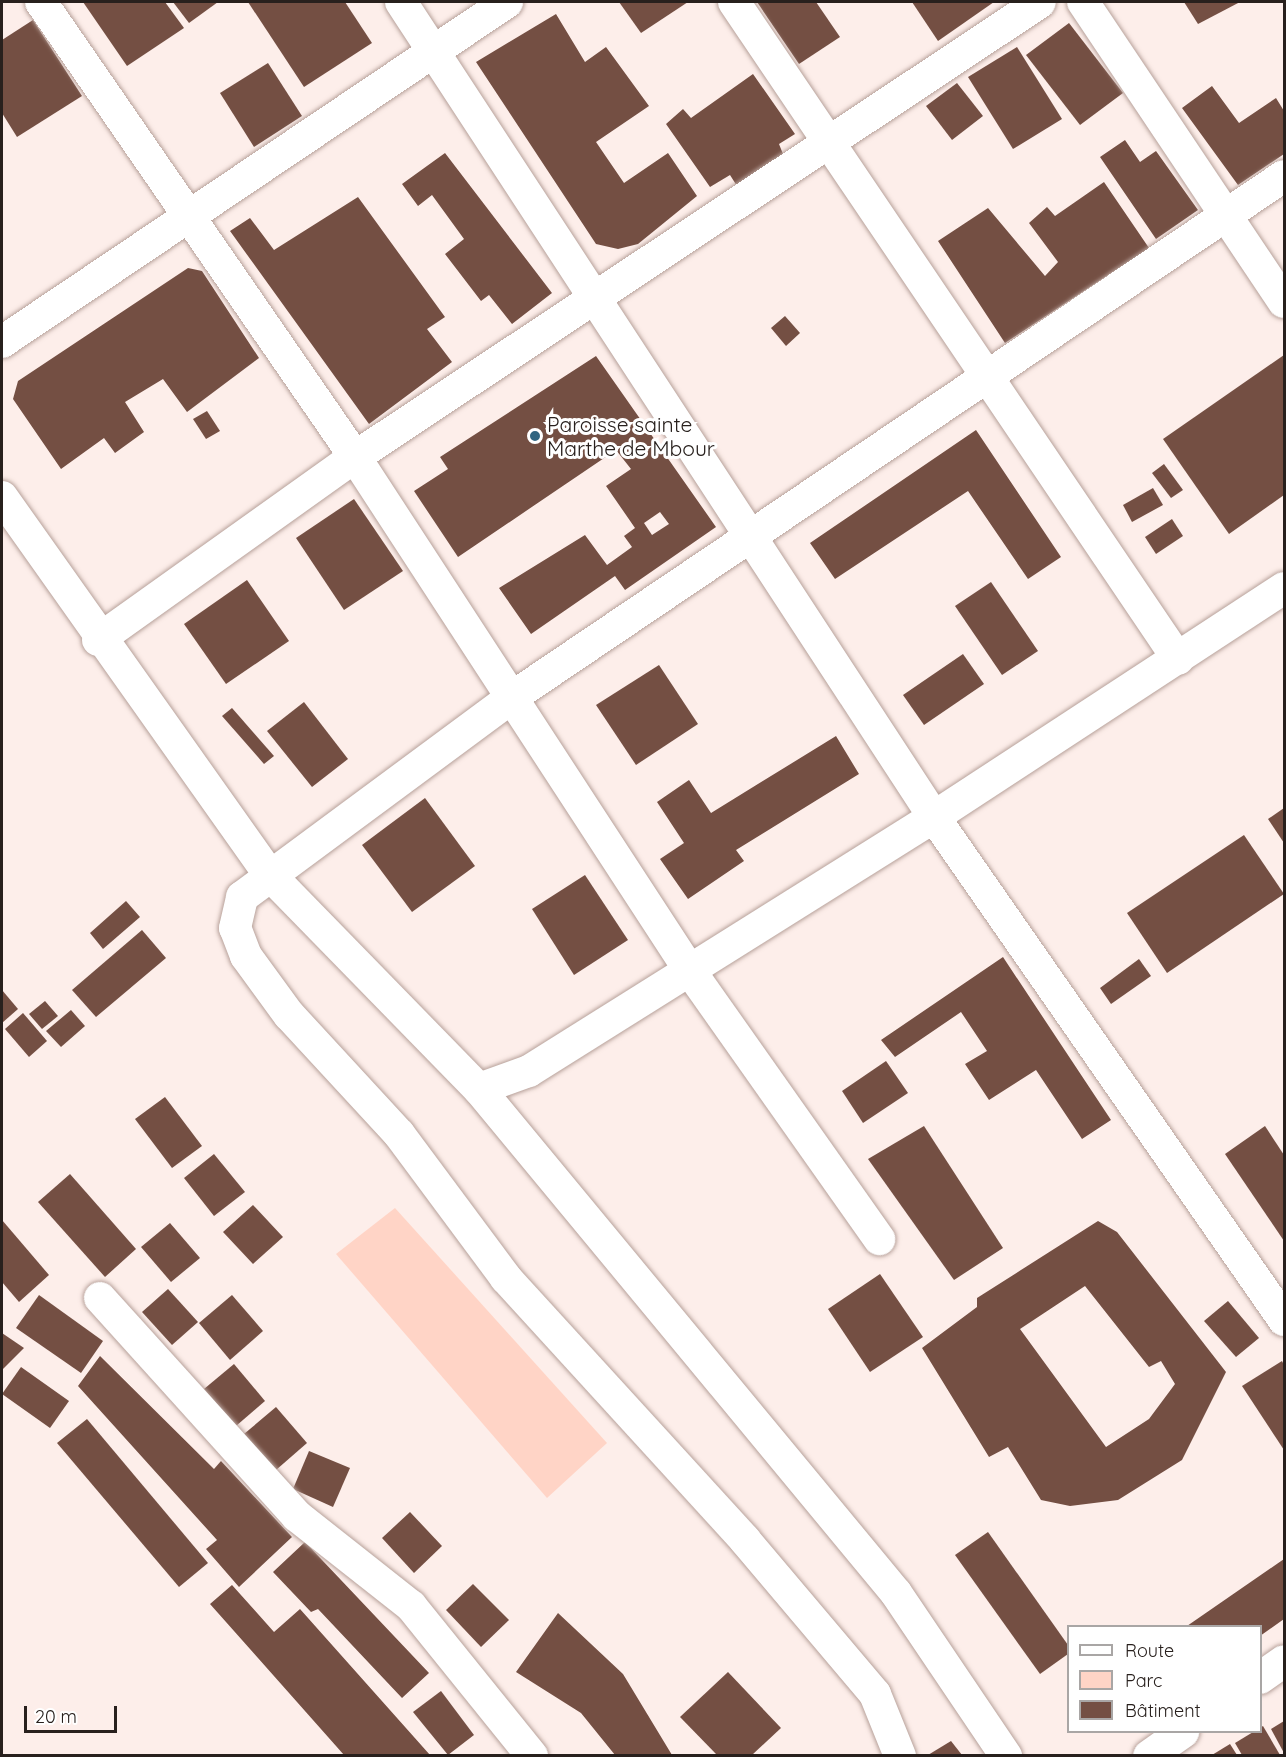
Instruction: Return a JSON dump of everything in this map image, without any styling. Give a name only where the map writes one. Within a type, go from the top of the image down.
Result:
[{"type":"street","points":[[41,2],[186,218],[355,457],[508,700],[688,968],[879,1239]]},
{"type":"street","points":[[401,2],[435,50],[590,298],[750,535],[934,817],[1284,1320]]},
{"type":"street","points":[[2,342],[507,2]]},
{"type":"street","points":[[734,2],[826,145],[990,375],[1178,658]]},
{"type":"street","points":[[98,640],[355,457],[590,298],[826,145],[1040,2]]},
{"type":"street","points":[[1083,2],[1228,215],[1284,303]]},
{"type":"street","points":[[900,1755],[874,1694],[745,1540],[506,1278],[399,1134],[289,1015],[252,965],[235,928],[242,897],[268,873],[508,700],[1284,176]]},
{"type":"street","points":[[2,497],[98,640],[268,873],[479,1089],[896,1593],[1006,1755]]},
{"type":"street","points":[[479,1089],[529,1071],[688,968],[934,817],[1284,588]]},
{"type":"street","points":[[100,1298],[297,1516],[411,1606],[532,1755]]},
{"type":"street","points":[[1262,1677],[1284,1661]]},
{"type":"street","points":[[1149,1755],[1180,1733]]},
{"type":"green space","points":[[395,1208],[607,1443],[547,1498],[336,1254]]},
{"type":"building","points":[[83,2],[165,2],[184,28],[127,66]]},
{"type":"building","points":[[173,2],[218,2],[189,23]]},
{"type":"building","points":[[248,2],[345,2],[372,43],[304,87]]},
{"type":"building","points":[[619,2],[688,2],[641,33]]},
{"type":"building","points":[[757,2],[816,2],[840,37],[799,64]]},
{"type":"building","points":[[912,2],[994,2],[938,41]]},
{"type":"building","points":[[1184,2],[1240,2],[1198,24]]},
{"type":"building","points":[[556,14],[585,62],[606,47],[649,106],[596,142],[624,183],[668,153],[697,196],[638,244],[618,249],[596,244],[476,62]]},
{"type":"building","points":[[33,20],[82,96],[17,137],[2,113],[2,40]]},
{"type":"building","points":[[1069,23],[1123,93],[1080,125],[1026,55]]},
{"type":"building","points":[[1017,47],[1062,119],[1013,149],[968,77]]},
{"type":"building","points":[[268,63],[302,116],[254,147],[220,93]]},
{"type":"building","points":[[753,74],[795,134],[779,144],[783,154],[737,186],[730,175],[710,187],[666,124],[683,109],[691,118]]},
{"type":"building","points":[[957,83],[983,116],[952,140],[926,106]]},
{"type":"building","points":[[1212,86],[1239,123],[1276,98],[1284,111],[1284,154],[1238,185],[1182,108]]},
{"type":"building","points":[[1125,140],[1140,162],[1156,151],[1198,210],[1156,239],[1100,157]]},
{"type":"building","points":[[445,153],[552,293],[512,324],[489,295],[481,301],[445,254],[464,239],[432,195],[418,206],[402,184]]},
{"type":"building","points":[[1104,182],[1149,248],[1005,343],[938,241],[988,208],[1045,276],[1058,262],[1029,223],[1047,207],[1055,216]]},
{"type":"building","points":[[358,197],[445,317],[427,329],[452,362],[369,424],[230,231],[250,218],[274,250]]},
{"type":"building","points":[[188,268],[202,271],[259,358],[187,412],[163,379],[125,402],[144,432],[115,453],[104,438],[61,469],[13,399],[18,381]]},
{"type":"building","points":[[785,316],[800,333],[786,346],[771,328]]},
{"type":"building","points":[[1284,355],[1284,495],[1229,534],[1163,439]]},
{"type":"building","points":[[596,356],[716,527],[625,590],[615,576],[531,634],[499,588],[585,535],[607,565],[632,547],[624,536],[635,528],[606,486],[631,469],[616,450],[458,557],[414,491],[448,469],[440,457]],"holes":[[[660,512],[669,524],[652,535],[644,523]]]},
{"type":"building","points":[[207,411],[220,431],[206,439],[193,419]]},
{"type":"building","points":[[976,430],[1061,557],[1028,579],[968,491],[835,579],[810,543]]},
{"type":"building","points":[[1164,464],[1183,490],[1171,498],[1152,473]]},
{"type":"building","points":[[1153,488],[1163,505],[1132,522],[1123,505]]},
{"type":"building","points":[[354,499],[403,571],[344,610],[296,538]]},
{"type":"building","points":[[1172,519],[1183,536],[1156,554],[1145,537]]},
{"type":"building","points":[[247,580],[289,641],[226,684],[184,624]]},
{"type":"building","points":[[991,582],[1038,651],[1002,675],[955,606]]},
{"type":"building","points":[[963,654],[984,684],[924,725],[903,695]]},
{"type":"building","points":[[659,665],[698,724],[636,765],[596,705]]},
{"type":"building","points":[[304,702],[348,759],[312,787],[267,731]]},
{"type":"building","points":[[232,708],[274,756],[264,764],[222,716]]},
{"type":"building","points":[[836,736],[859,774],[736,850],[744,861],[688,899],[660,859],[684,843],[657,802],[689,780],[711,813]]},
{"type":"building","points":[[425,798],[475,866],[412,912],[362,845]]},
{"type":"building","points":[[1284,808],[1284,843],[1268,819]]},
{"type":"building","points":[[1244,835],[1284,894],[1167,973],[1127,913]]},
{"type":"building","points":[[585,875],[628,940],[574,975],[532,909]]},
{"type":"building","points":[[126,901],[140,917],[103,949],[90,933]]},
{"type":"building","points":[[142,930],[166,958],[96,1017],[72,990]]},
{"type":"building","points":[[1003,957],[1111,1120],[1082,1139],[1036,1070],[989,1100],[965,1064],[987,1051],[961,1012],[895,1057],[881,1040]]},
{"type":"building","points":[[1139,959],[1151,976],[1111,1004],[1100,988]]},
{"type":"building","points":[[2,990],[18,1009],[2,1023]]},
{"type":"building","points":[[45,1001],[58,1016],[42,1029],[29,1014]]},
{"type":"building","points":[[71,1010],[85,1026],[61,1047],[46,1031]]},
{"type":"building","points":[[23,1013],[47,1041],[29,1057],[5,1029]]},
{"type":"building","points":[[886,1061],[908,1093],[863,1123],[842,1091]]},
{"type":"building","points":[[165,1097],[202,1146],[172,1168],[135,1119]]},
{"type":"building","points":[[924,1126],[1003,1248],[954,1280],[868,1159]]},
{"type":"building","points":[[1265,1126],[1284,1155],[1284,1241],[1225,1154]]},
{"type":"building","points":[[214,1154],[245,1192],[214,1216],[184,1178]]},
{"type":"building","points":[[70,1174],[136,1249],[105,1277],[38,1202]]},
{"type":"building","points":[[253,1205],[283,1237],[253,1264],[223,1232]]},
{"type":"building","points":[[2,1220],[49,1275],[19,1302],[2,1282]]},
{"type":"building","points":[[1098,1221],[1117,1232],[1226,1372],[1182,1460],[1118,1500],[1070,1506],[1041,1500],[1008,1447],[989,1457],[922,1348],[977,1307],[977,1298]],"holes":[[[1085,1286],[1149,1367],[1161,1361],[1175,1384],[1149,1419],[1106,1447],[1020,1329]]]},
{"type":"building","points":[[170,1223],[200,1258],[171,1282],[141,1247]]},
{"type":"building","points":[[880,1274],[923,1337],[870,1372],[828,1309]]},
{"type":"building","points":[[168,1289],[198,1322],[172,1345],[142,1312]]},
{"type":"building","points":[[39,1295],[103,1341],[81,1373],[16,1328]]},
{"type":"building","points":[[232,1295],[263,1331],[230,1360],[199,1323]]},
{"type":"building","points":[[1228,1301],[1259,1338],[1236,1357],[1204,1321]]},
{"type":"building","points":[[2,1333],[24,1348],[3,1369],[2,1368]]},
{"type":"building","points":[[100,1356],[214,1469],[221,1461],[292,1537],[239,1587],[206,1549],[217,1540],[78,1386]]},
{"type":"building","points":[[1282,1361],[1284,1365],[1284,1450],[1242,1386]]},
{"type":"building","points":[[234,1364],[265,1401],[236,1426],[204,1389]]},
{"type":"building","points":[[21,1367],[69,1401],[50,1428],[2,1394]]},
{"type":"building","points":[[276,1407],[307,1443],[276,1470],[244,1434]]},
{"type":"building","points":[[87,1419],[208,1563],[179,1587],[57,1443]]},
{"type":"building","points":[[309,1451],[350,1468],[333,1507],[293,1489]]},
{"type":"building","points":[[410,1512],[442,1546],[414,1573],[382,1538]]},
{"type":"building","points":[[988,1532],[1067,1644],[1067,1655],[1040,1674],[955,1555]]},
{"type":"building","points":[[305,1542],[429,1673],[402,1698],[318,1609],[311,1612],[273,1572]]},
{"type":"building","points":[[1284,1559],[1284,1619],[1262,1635],[1262,1625],[1188,1625]]},
{"type":"building","points":[[473,1584],[509,1620],[481,1647],[446,1610]]},
{"type":"building","points":[[232,1585],[274,1632],[300,1609],[430,1755],[344,1755],[210,1604]]},
{"type":"building","points":[[558,1613],[623,1674],[672,1755],[615,1755],[581,1713],[516,1672]]},
{"type":"building","points":[[728,1672],[781,1728],[752,1755],[717,1755],[680,1717]]},
{"type":"building","points":[[441,1691],[474,1735],[448,1755],[413,1712]]},
{"type":"building","points":[[1284,1721],[1284,1753],[1271,1729]]},
{"type":"building","points":[[1262,1727],[1280,1755],[1242,1755],[1235,1743],[1251,1733],[1262,1733]]},
{"type":"building","points":[[951,1741],[962,1755],[928,1755]]},
{"type":"building","points":[[1230,1744],[1237,1755],[1212,1755]]},
{"type":"place","name":"Paroisse sainte Marthe de Mbour","points":[[535,436]]}]
